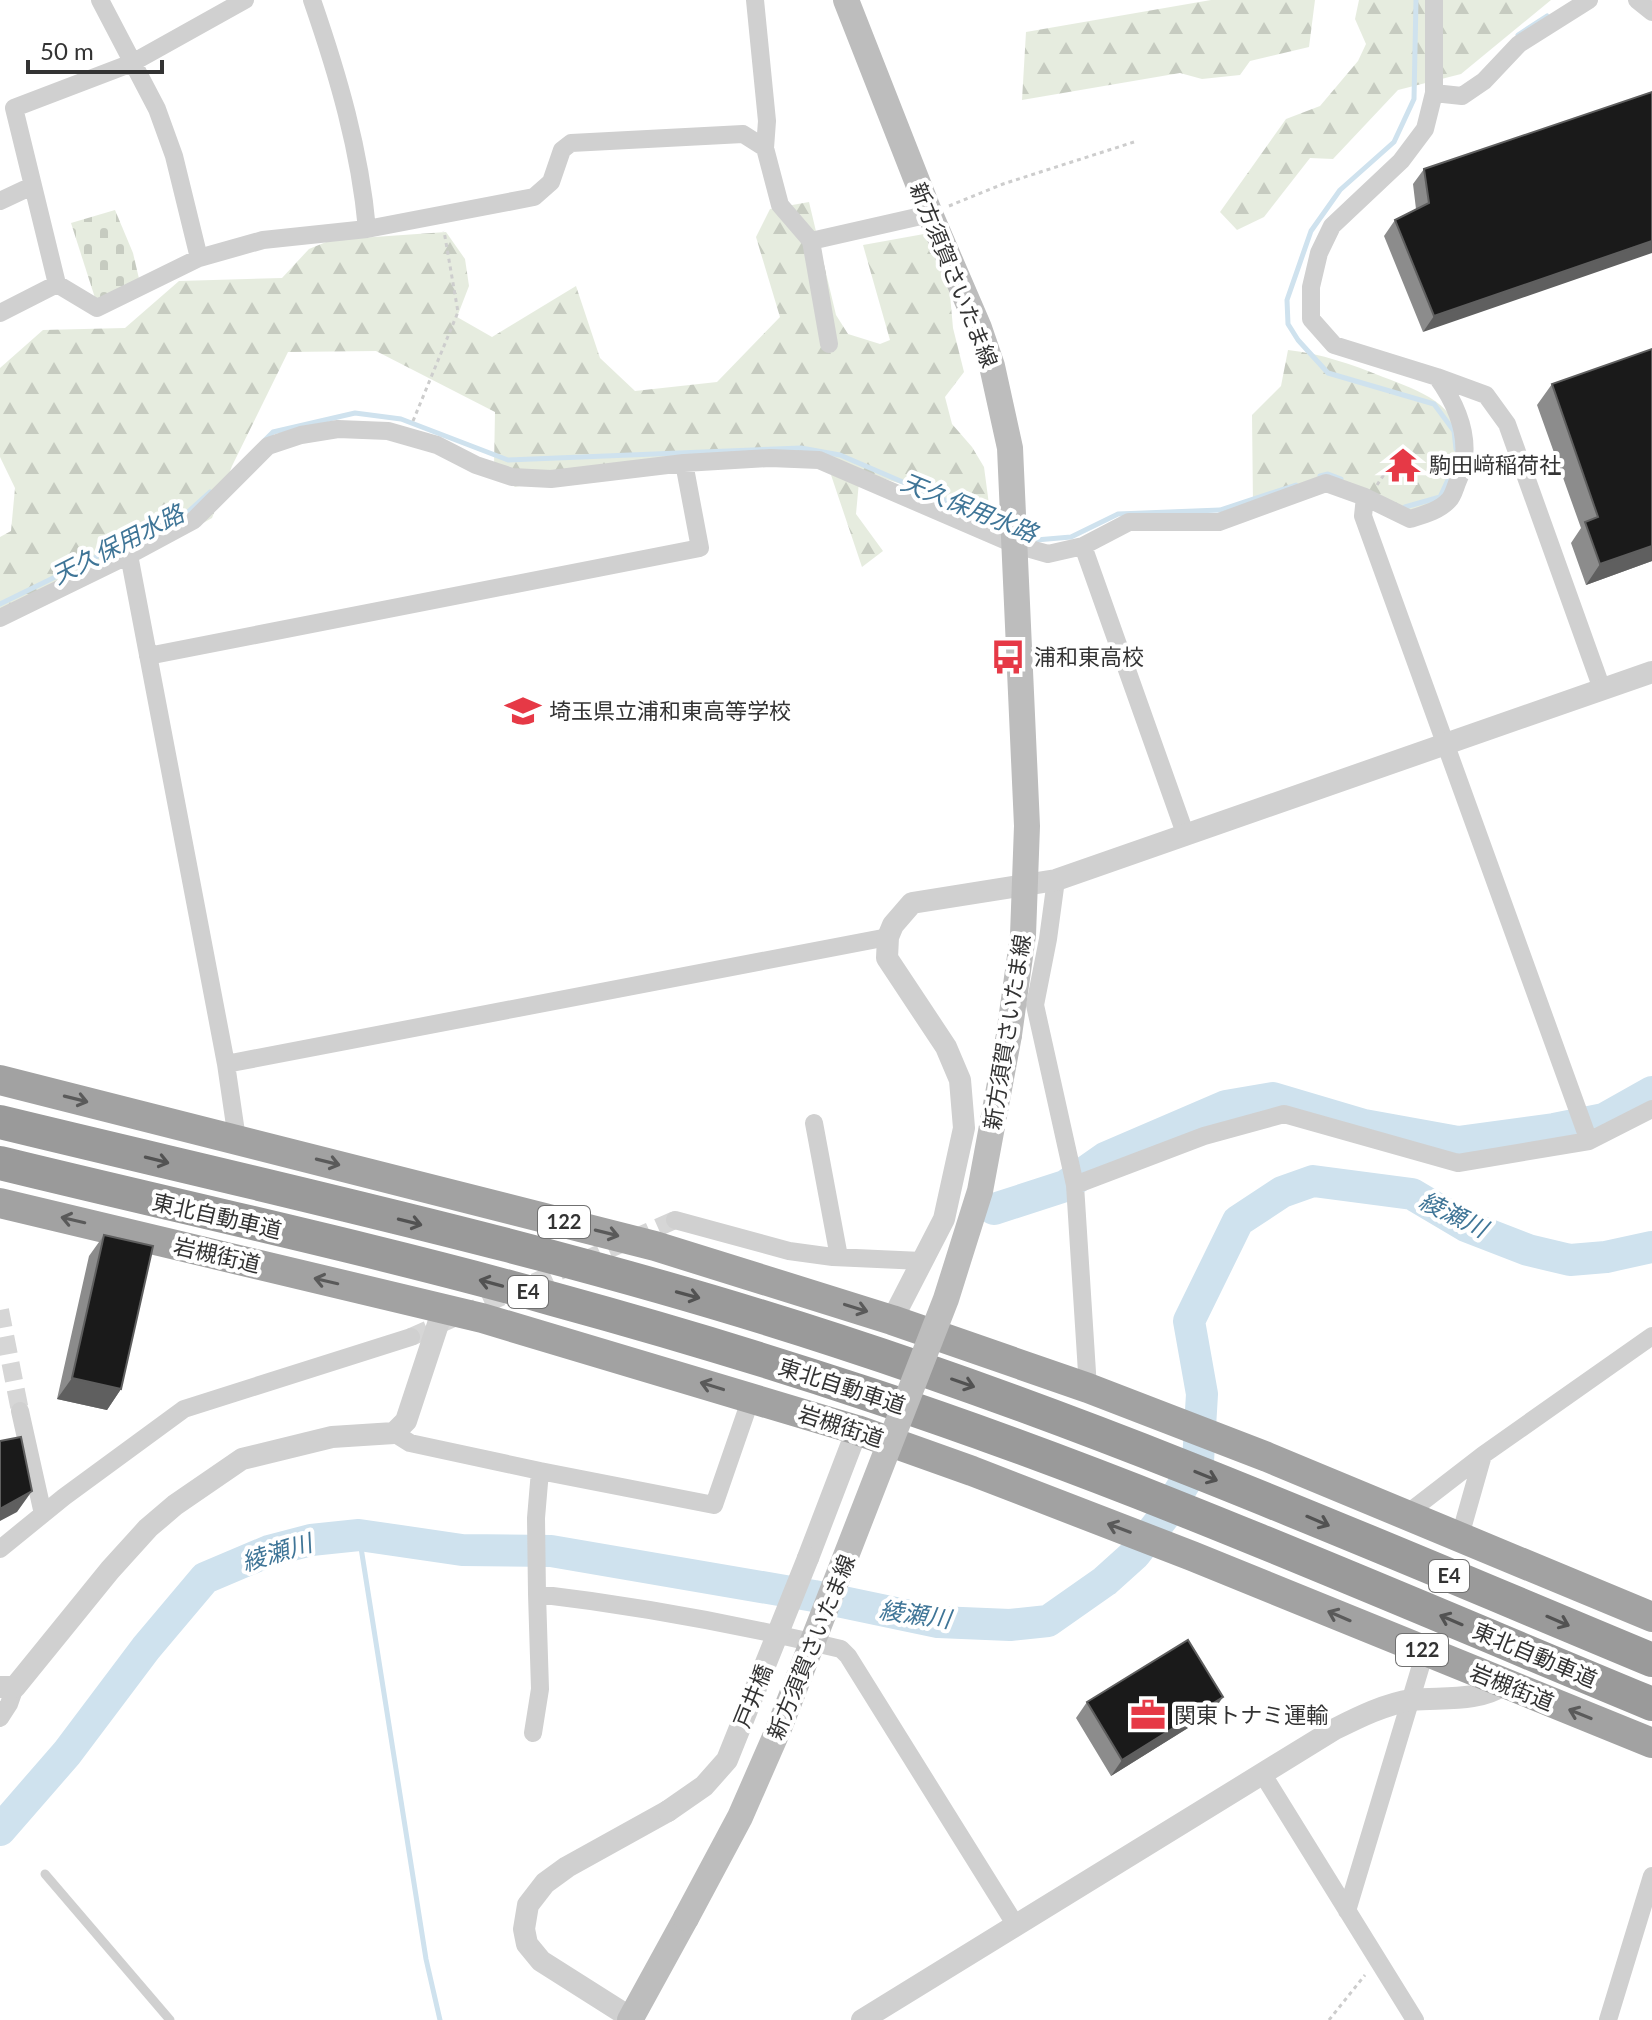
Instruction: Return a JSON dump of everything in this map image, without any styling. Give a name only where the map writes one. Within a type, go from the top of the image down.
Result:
[{"type":"highway","name":"122","points":[[0,1080],[655,1246],[892,1320],[1088,1388],[1267,1457],[1652,1617]]},
{"type":"highway","name":"東北自動車道","points":[[0,1122],[500,1244],[716,1303],[851,1345],[1081,1426],[1246,1491],[1652,1660]]},
{"type":"highway","name":"東北自動車道","points":[[0,1163],[553,1299],[714,1345],[870,1395],[1046,1457],[1221,1525],[1652,1704]]},
{"type":"highway","name":"岩槻街道","points":[[0,1203],[443,1309],[857,1430],[1192,1556],[1652,1743]]},
{"type":"main road","name":"新方須賀さいたま線","points":[[631,2019],[740,1817],[779,1728],[946,1299],[980,1191],[1009,1035],[1023,935],[1026,773],[1010,448],[992,366],[846,0]]},
{"type":"street","points":[[100,0],[157,109],[174,156],[199,258]]},
{"type":"street","points":[[245,0],[132,63],[14,108],[57,284],[97,308],[199,258],[263,240],[367,229],[534,197],[551,182],[562,150],[571,143],[743,134],[765,148]]},
{"type":"street","points":[[312,0],[334,64],[355,147],[367,229]]},
{"type":"street","points":[[755,0],[767,121],[765,148],[780,205],[811,241],[829,344]]},
{"type":"street","points":[[1434,0],[1434,93],[1425,129],[1401,161],[1332,226],[1319,253],[1311,287],[1311,319],[1334,345],[1486,395],[1507,424],[1602,689]]},
{"type":"street","points":[[1434,93],[1462,96],[1484,81],[1519,44],[1589,0]]},
{"type":"street","points":[[1637,0],[1652,12]]},
{"type":"street","points":[[0,201],[32,186]]},
{"type":"street","points":[[811,241],[930,214]]},
{"type":"street","points":[[0,313],[57,284]]},
{"type":"street","points":[[0,618],[194,520],[268,446],[301,435],[338,429],[388,431],[437,445],[476,465],[512,477],[551,479],[684,463],[770,458],[819,460],[1016,545],[1048,554],[1083,546],[1129,522],[1219,522],[1326,483],[1370,492],[1410,519],[1430,514],[1450,500],[1465,466],[1465,431],[1437,377]]},
{"type":"street","points":[[148,656],[700,548],[684,463]]},
{"type":"street","points":[[1370,492],[1363,516],[1585,1130]]},
{"type":"street","points":[[1083,546],[1186,836]]},
{"type":"street","points":[[129,555],[226,1064],[237,1139]]},
{"type":"street","points":[[892,1320],[944,1219],[964,1128],[960,1080],[946,1047],[887,958],[888,937],[900,914],[912,903],[1056,880],[1652,672]]},
{"type":"street","points":[[1056,880],[1035,1005],[1075,1185],[1088,1388]]},
{"type":"street","points":[[226,1064],[888,937]]},
{"type":"street","points":[[1075,1185],[1204,1136],[1284,1114],[1458,1163],[1652,1109]]},
{"type":"street","points":[[814,1123],[839,1257]]},
{"type":"street","points":[[675,1220],[789,1251],[922,1261]]},
{"type":"street","points":[[394,1433],[406,1421],[443,1309]]},
{"type":"street","points":[[1404,1516],[1483,1455],[1652,1336]]},
{"type":"street","points":[[0,1549],[184,1409],[411,1337]]},
{"type":"street","points":[[0,1718],[9,1704],[8,1687],[148,1528],[175,1505],[242,1459],[332,1437],[394,1433],[410,1443],[714,1505],[751,1398]]},
{"type":"street","points":[[20,1411],[43,1514]]},
{"type":"street","name":"戸井橋","points":[[631,2019],[541,1961],[527,1944],[524,1929],[528,1905],[545,1883],[567,1867],[668,1811],[704,1786],[727,1760],[857,1430]]},
{"type":"street","points":[[1460,1536],[1483,1455]]},
{"type":"street","points":[[533,1733],[540,1689],[536,1518],[540,1471]]},
{"type":"street","points":[[537,1594],[590,1600],[760,1630],[841,1649],[1015,1924]]},
{"type":"street","points":[[1347,1911],[1425,1652]]},
{"type":"street","points":[[862,2020],[1262,1773],[1356,1719],[1410,1701],[1478,1696],[1505,1684]]},
{"type":"street","points":[[1262,1773],[1415,2020]]},
{"type":"street","points":[[1608,2020],[1652,1876]]},
{"type":"lane","points":[[45,1874],[170,2020]]},
{"type":"path","points":[[930,214],[1003,184],[1134,142]]},
{"type":"path","points":[[415,415],[458,312],[441,215]]},
{"type":"path","points":[[1370,492],[1387,470],[1399,464]]},
{"type":"path","points":[[1329,2020],[1378,1959]]},
{"type":"green space","points":[[1211,0],[1315,0],[1309,47],[1250,61],[1240,75],[1202,79],[1180,73],[1022,100],[1026,32]]},
{"type":"green space","points":[[1359,0],[1551,0],[1461,74],[1398,90],[1333,159],[1310,158],[1264,217],[1237,230],[1220,212],[1286,119],[1320,106],[1358,61],[1366,44],[1355,19]]},
{"type":"green space","points":[[809,202],[836,315],[848,334],[880,344],[890,340],[863,245],[924,234],[948,272],[953,328],[964,372],[945,397],[952,424],[984,467],[990,512],[860,471],[856,514],[883,551],[862,567],[829,469],[819,455],[605,466],[515,487],[494,466],[495,412],[376,351],[288,352],[232,466],[212,518],[141,558],[0,624],[0,537],[11,531],[15,488],[0,457],[0,368],[43,330],[125,328],[179,281],[282,278],[309,249],[331,240],[446,232],[465,259],[469,286],[457,317],[492,337],[576,286],[600,358],[635,391],[717,382],[780,317],[756,237],[770,209]]},
{"type":"green space","points":[[115,210],[133,253],[140,283],[96,301],[71,223]]},
{"type":"green space","points":[[1288,350],[1359,368],[1414,389],[1441,406],[1451,416],[1460,446],[1454,475],[1444,495],[1415,512],[1327,478],[1253,505],[1252,415],[1281,386]]},
{"type":"building","points":[[1652,92],[1652,241],[1434,316],[1395,220],[1429,203],[1424,169]]},
{"type":"building","points":[[1652,349],[1652,546],[1600,564],[1585,522],[1598,517],[1552,384]]},
{"type":"building","points":[[104,1235],[153,1246],[121,1389],[72,1378]]},
{"type":"building","points":[[21,1437],[32,1491],[0,1509],[0,1441]]},
{"type":"building","points":[[1188,1640],[1223,1697],[1122,1760],[1087,1702]]},
{"type":"waterway","name":"天久保用水路","points":[[1416,0],[1414,99],[1394,142],[1340,190],[1311,231],[1287,300],[1288,324],[1328,373],[1434,404],[1454,431],[1456,449]]},
{"type":"waterway","points":[[1518,35],[1547,16]]},
{"type":"waterway","name":"天久保用水路","points":[[264,441],[273,432],[355,413],[401,419],[508,460],[801,448],[840,455],[1005,526]]},
{"type":"waterway","name":"天久保用水路","points":[[1405,507],[1440,497],[1454,467]]},
{"type":"waterway","name":"天久保用水路","points":[[1320,476],[1328,474],[1341,479]]},
{"type":"waterway","name":"天久保用水路","points":[[1021,533],[1036,540],[1071,537],[1118,514],[1220,510],[1296,485]]},
{"type":"waterway","name":"天久保用水路","points":[[0,604],[188,512],[210,492]]},
{"type":"waterway","points":[[994,1209],[1065,1186],[1105,1158],[1226,1106],[1273,1098],[1364,1125],[1458,1142],[1604,1119],[1652,1092]]},
{"type":"waterway","name":"綾瀬川","points":[[0,1830],[67,1753],[146,1648],[205,1578],[269,1551],[311,1540],[359,1535],[462,1550],[551,1551],[814,1596],[938,1622],[1010,1625],[1048,1621],[1105,1581],[1135,1554],[1165,1515],[1198,1461],[1202,1394],[1189,1321],[1238,1221],[1282,1192],[1313,1181],[1412,1194],[1466,1226],[1528,1250],[1570,1260],[1606,1257],[1652,1247]]},
{"type":"waterway","points":[[359,1535],[426,1959],[440,2020]]},
{"type":"tunnel","points":[[411,1337],[675,1220]]},
{"type":"tunnel","points":[[0,1310],[20,1411]]},
{"type":"place","name":"駒田﨑稲荷社","points":[[1403,465]]},
{"type":"place","name":"浦和東高校","points":[[1008,657]]},
{"type":"place","name":"埼玉県立浦和東高等学校","points":[[523,711]]},
{"type":"place","name":"関東トナミ運輸","points":[[1148,1715]]}]
